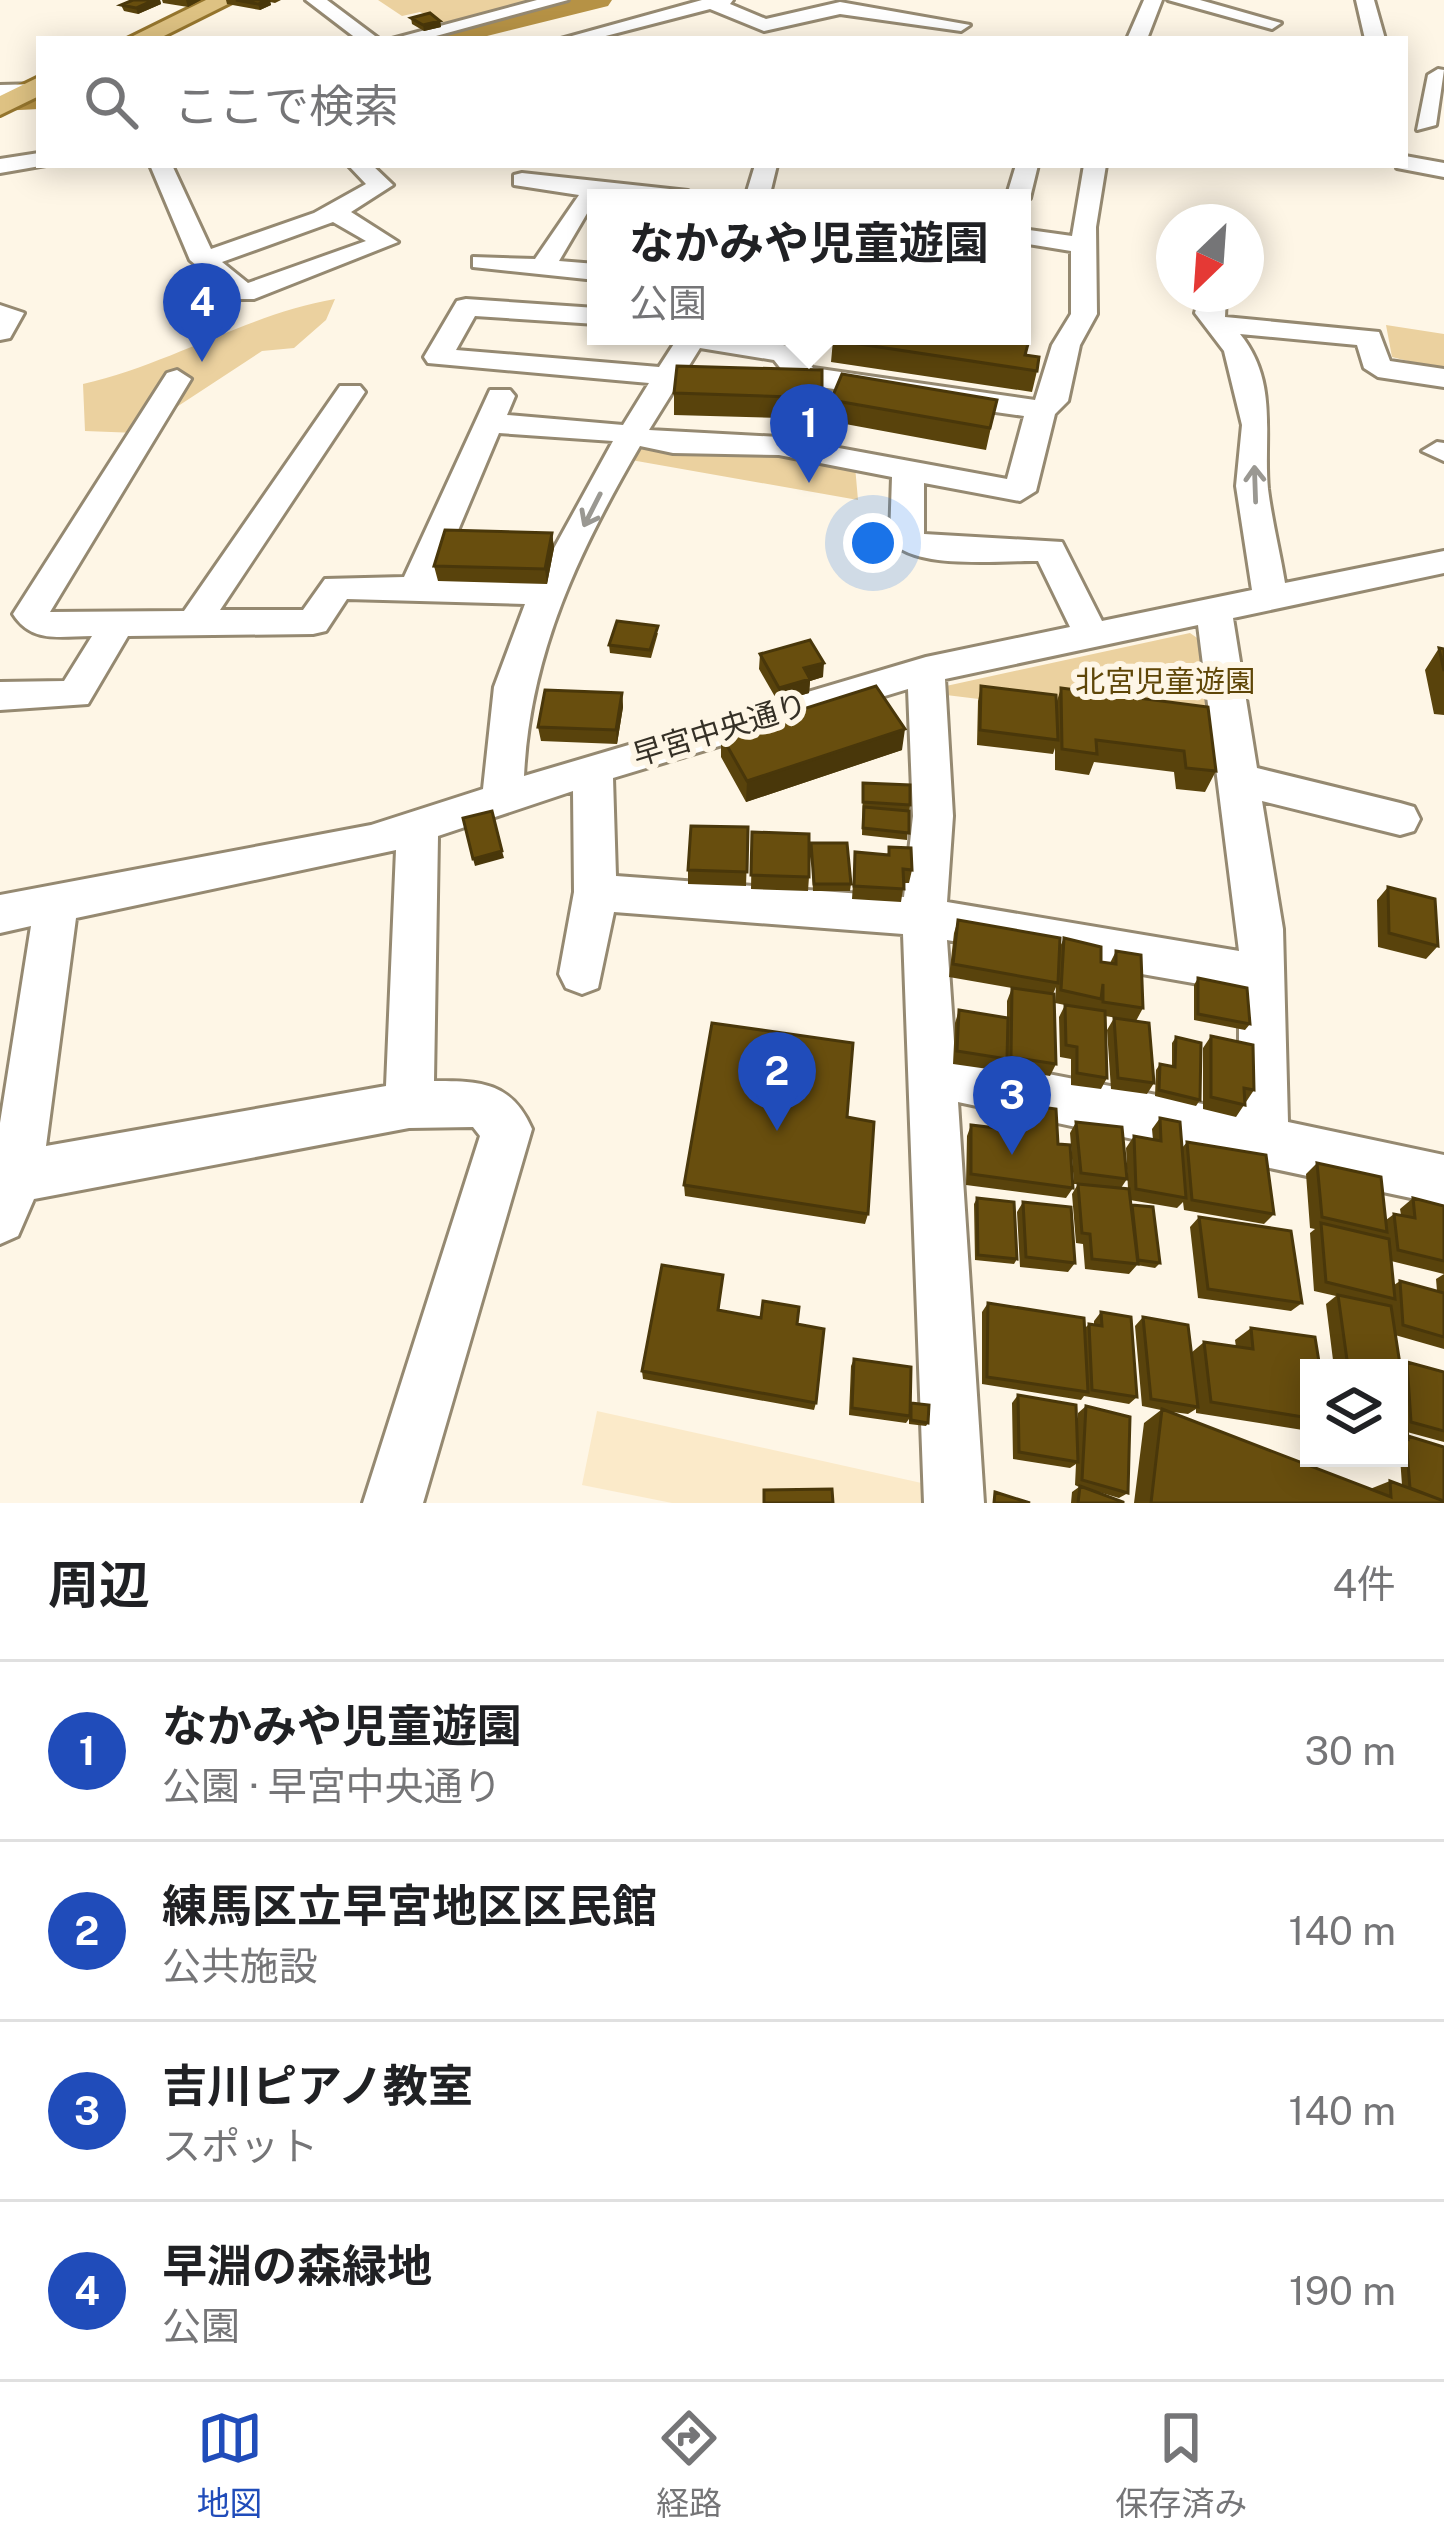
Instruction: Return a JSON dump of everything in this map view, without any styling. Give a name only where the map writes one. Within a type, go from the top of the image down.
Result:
[{"type":"main road","points":[[147,36],[225,0]]},
{"type":"main road","points":[[0,107],[26,89]]},
{"type":"street","points":[[315,0],[365,36]]},
{"type":"street","points":[[414,36],[559,0]]},
{"type":"street","points":[[1138,36],[1153,0]]},
{"type":"street","points":[[1177,0],[1273,31],[1268,0]]},
{"type":"street","points":[[1365,0],[1374,36]]},
{"type":"street","points":[[583,36],[718,2],[764,25],[840,8],[961,25]]},
{"type":"street","points":[[1424,125],[1434,75]]},
{"type":"street","points":[[0,166],[36,160]]},
{"type":"street","points":[[1408,164],[1444,170]]},
{"type":"street","points":[[161,168],[203,260],[245,293],[386,242],[333,212]]},
{"type":"street","points":[[203,260],[333,212],[381,185],[367,168]]},
{"type":"street","points":[[416,590],[495,410],[673,444],[779,446],[1019,491],[1041,410],[1052,401],[1066,345],[1084,314],[1084,245],[1095,168]]},
{"type":"street","points":[[522,180],[587,189]]},
{"type":"street","points":[[542,267],[587,200]]},
{"type":"street","points":[[569,226],[587,228]]},
{"type":"street","points":[[1031,237],[1084,245]]},
{"type":"street","points":[[482,262],[587,271]]},
{"type":"street","points":[[587,315],[466,307],[438,358],[667,376]]},
{"type":"street","points":[[1217,312],[1238,350],[1257,425],[1252,486],[1270,600]]},
{"type":"street","points":[[1231,312],[1369,338],[1378,368],[1444,379]]},
{"type":"street","points":[[0,313],[11,313],[0,332]]},
{"type":"street","points":[[502,801],[516,675],[555,582],[630,435],[688,345]]},
{"type":"street","points":[[738,345],[783,353],[800,374],[813,377],[1041,410]]},
{"type":"street","points":[[177,379],[31,614],[39,624],[314,622],[337,587],[416,590],[555,582]]},
{"type":"street","points":[[194,624],[350,392]]},
{"type":"street","points":[[908,470],[908,539],[923,548],[1050,550],[1092,636]]},
{"type":"street","name":"早宮中央通り","points":[[0,914],[418,830],[593,770],[926,670],[1444,562]]},
{"type":"street","points":[[1214,611],[1263,975],[1264,1139]]},
{"type":"street","points":[[0,696],[75,694],[117,625]]},
{"type":"street","points":[[926,670],[932,816],[924,917],[954,1503]]},
{"type":"street","points":[[582,974],[596,892],[593,770]]},
{"type":"street","points":[[1238,779],[1400,819]]},
{"type":"street","points":[[409,1105],[418,830]]},
{"type":"street","points":[[596,892],[924,917],[1263,975]]},
{"type":"street","points":[[56,903],[6,1192],[409,1105],[484,1104],[507,1129],[393,1503]]},
{"type":"street","points":[[933,1075],[1264,1139],[1444,1180]]},
{"type":"shaded area","points":[[597,1411],[935,1486],[935,1503],[672,1503],[582,1485]]},
{"type":"green space","points":[[378,0],[553,0],[448,24],[420,12],[402,16]]},
{"type":"green space","points":[[335,299],[326,320],[294,348],[262,351],[137,433],[85,431],[83,384],[271,316]]},
{"type":"green space","points":[[1386,325],[1444,334],[1444,370],[1392,357]]},
{"type":"green space","points":[[638,447],[781,451],[855,466],[858,500],[631,460]]},
{"type":"green space","name":"北宮児童遊園","points":[[1190,633],[1203,642],[1212,727],[946,695],[946,686]]},
{"type":"building","points":[[154,0],[136,8],[121,5]]},
{"type":"building","points":[[430,13],[440,21],[423,25],[411,18]]},
{"type":"building","points":[[866,345],[1028,345],[1025,355],[1039,357],[1037,371]]},
{"type":"building","points":[[677,366],[822,370],[822,398],[674,393]]},
{"type":"building","points":[[842,374],[997,400],[990,428],[831,400]]},
{"type":"building","points":[[445,530],[552,533],[545,569],[434,566]]},
{"type":"building","points":[[617,621],[658,626],[650,650],[609,645]]},
{"type":"building","points":[[810,640],[824,663],[804,668],[810,679],[779,688],[760,654]]},
{"type":"building","points":[[876,686],[905,729],[747,781],[721,735]]},
{"type":"building","points":[[981,686],[1056,695],[1058,740],[980,730]]},
{"type":"building","points":[[1061,688],[1208,707],[1216,771],[1186,768],[1184,751],[1096,740],[1097,754],[1062,749]]},
{"type":"building","points":[[545,690],[622,693],[616,730],[538,727]]},
{"type":"building","points":[[863,783],[910,785],[910,805],[863,802]]},
{"type":"building","points":[[864,807],[909,811],[909,833],[863,828]]},
{"type":"building","points":[[492,811],[502,851],[473,859],[463,818]]},
{"type":"building","points":[[691,826],[748,827],[747,872],[688,870]]},
{"type":"building","points":[[752,832],[809,834],[809,877],[751,875]]},
{"type":"building","points":[[811,843],[847,843],[851,884],[814,884]]},
{"type":"building","points":[[889,847],[911,848],[912,870],[903,869],[904,889],[854,886],[855,852],[889,855]]},
{"type":"building","points":[[1388,887],[1435,899],[1438,946],[1389,933]]},
{"type":"building","points":[[958,920],[1060,938],[1058,983],[953,964]]},
{"type":"building","points":[[1064,938],[1101,947],[1101,962],[1116,964],[1116,951],[1141,955],[1143,1008],[1103,1002],[1103,984],[1101,999],[1061,990]]},
{"type":"building","points":[[1198,978],[1247,988],[1250,1024],[1198,1014]]},
{"type":"building","points":[[1012,988],[1054,994],[1056,1064],[1011,1057]]},
{"type":"building","points":[[1065,1005],[1105,1011],[1107,1078],[1077,1073],[1077,1047],[1066,1045]]},
{"type":"building","points":[[959,1010],[1008,1018],[1007,1059],[957,1051]]},
{"type":"building","points":[[1114,1018],[1149,1023],[1154,1083],[1118,1078]]},
{"type":"building","points":[[712,1023],[853,1043],[847,1117],[874,1122],[868,1214],[684,1185]]},
{"type":"building","points":[[1211,1036],[1253,1045],[1254,1090],[1244,1088],[1245,1105],[1211,1097]]},
{"type":"building","points":[[1176,1037],[1201,1043],[1200,1100],[1159,1090],[1160,1064],[1175,1067]]},
{"type":"building","points":[[1005,1102],[1056,1109],[1058,1144],[1070,1145],[1073,1188],[971,1174],[971,1125],[1005,1129]]},
{"type":"building","points":[[1160,1118],[1180,1122],[1186,1198],[1136,1189],[1134,1136],[1161,1141]]},
{"type":"building","points":[[1076,1122],[1122,1127],[1127,1179],[1081,1173]]},
{"type":"building","points":[[1187,1142],[1266,1155],[1274,1214],[1192,1200]]},
{"type":"building","points":[[1317,1163],[1381,1177],[1387,1232],[1322,1217]]},
{"type":"building","points":[[1078,1184],[1129,1189],[1138,1264],[1092,1259],[1090,1234],[1082,1233]]},
{"type":"building","points":[[977,1198],[1014,1202],[1017,1259],[978,1255]]},
{"type":"building","points":[[1413,1198],[1444,1206],[1444,1261],[1398,1250],[1394,1214],[1415,1218]]},
{"type":"building","points":[[1023,1202],[1071,1207],[1075,1263],[1026,1257]]},
{"type":"building","points":[[1132,1205],[1153,1207],[1160,1263],[1138,1260]]},
{"type":"building","points":[[1199,1217],[1291,1231],[1302,1303],[1208,1289]]},
{"type":"building","points":[[1321,1223],[1389,1239],[1395,1299],[1326,1282]]},
{"type":"building","points":[[662,1265],[723,1275],[718,1310],[761,1318],[763,1301],[799,1307],[797,1324],[824,1329],[816,1403],[642,1371]]},
{"type":"building","points":[[1400,1281],[1444,1293],[1444,1337],[1403,1325]]},
{"type":"building","points":[[1338,1295],[1391,1306],[1399,1359],[1347,1359]]},
{"type":"building","points":[[988,1303],[1084,1318],[1088,1392],[987,1377]]},
{"type":"building","points":[[1101,1312],[1131,1317],[1137,1397],[1092,1390],[1089,1324],[1102,1326]]},
{"type":"building","points":[[1143,1317],[1188,1325],[1198,1407],[1151,1399]]},
{"type":"building","points":[[1251,1328],[1315,1337],[1319,1359],[1300,1359],[1300,1417],[1211,1402],[1204,1342],[1253,1349]]},
{"type":"building","points":[[854,1359],[911,1367],[910,1416],[852,1408]]},
{"type":"building","points":[[1408,1362],[1444,1372],[1444,1431],[1411,1422]]},
{"type":"building","points":[[1018,1395],[1076,1405],[1078,1462],[1019,1452]]},
{"type":"building","points":[[911,1403],[929,1405],[928,1423],[911,1420]]},
{"type":"building","points":[[1086,1406],[1130,1417],[1128,1493],[1082,1480]]},
{"type":"building","points":[[1162,1409],[1300,1462],[1300,1467],[1313,1467],[1391,1497],[1390,1481],[1444,1501],[1444,1503],[1151,1503]]},
{"type":"building","points":[[1408,1439],[1444,1447],[1444,1501],[1410,1488]]},
{"type":"building","points":[[1080,1486],[1123,1502],[1123,1503],[1078,1503]]},
{"type":"building","points":[[832,1489],[833,1503],[764,1503],[764,1490]]},
{"type":"building","points":[[995,1492],[1030,1503],[994,1503]]},
{"type":"waterway","points":[[451,36],[598,0]]},
{"type":"waterway","points":[[0,101],[36,99]]},
{"type":"place","name":"早淵の森緑地","points":[[202,362]]},
{"type":"place","name":"なかみや児童遊園","points":[[809,483]]},
{"type":"place","name":"練馬区立早宮地区区民館","points":[[777,1131]]},
{"type":"place","name":"吉川ピアノ教室","points":[[1012,1155]]}]
